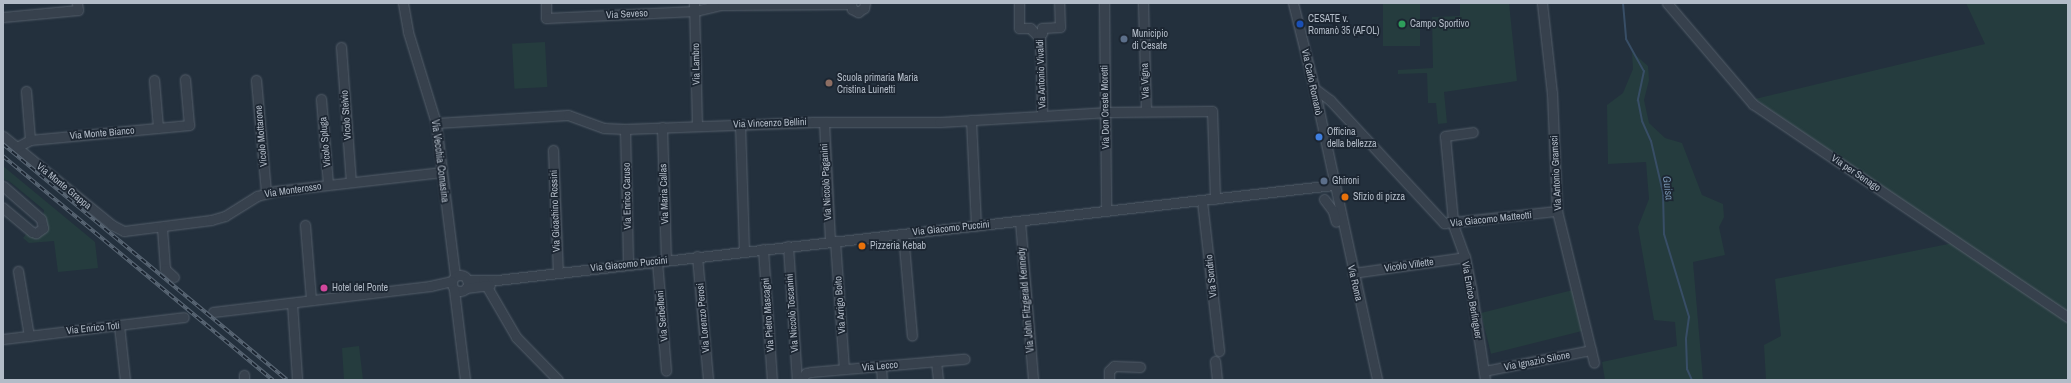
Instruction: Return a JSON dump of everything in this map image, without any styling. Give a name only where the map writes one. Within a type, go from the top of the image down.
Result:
[{"type":"street","name":"Via Vecchia Comasina","points":[[403,3],[408,32],[436,123],[450,252],[459,284],[457,311],[465,380]]},
{"type":"street","name":"Via Seveso","points":[[546,3],[546,18],[630,13],[722,5],[851,4],[852,9],[858,12],[864,8],[865,3]]},
{"type":"street","points":[[1019,3],[1020,28],[1030,28],[1034,34],[1042,33],[1042,28],[1060,27],[1059,3]]},
{"type":"street","name":"Via Don Oreste Moretti","points":[[1104,3],[1106,211]]},
{"type":"street","name":"Via Vigna","points":[[1142,3],[1146,112]]},
{"type":"street","name":"Via Carlo Romanò","points":[[1293,3],[1314,88],[1334,186]]},
{"type":"street","name":"Via Antonio Gramsci","points":[[1542,3],[1552,93],[1557,211],[1594,363]]},
{"type":"street","name":"Via per Senago","points":[[1668,3],[1753,104],[2068,317]]},
{"type":"street","points":[[629,4],[630,13]]},
{"type":"street","points":[[3,17],[78,6]]},
{"type":"street","name":"Via Lambro","points":[[694,7],[697,126]]},
{"type":"street","name":"Via Antonio Vivaldi","points":[[1040,33],[1042,116]]},
{"type":"street","name":"Vicolo Stelvio","points":[[341,47],[351,182]]},
{"type":"street","points":[[154,80],[158,128]]},
{"type":"street","name":"Via Monte Bianco","points":[[17,147],[30,140],[189,126],[185,80]]},
{"type":"street","name":"Vicolo Mottarone","points":[[256,80],[266,193]]},
{"type":"street","name":"Via Giacomo Matteotti","points":[[1314,88],[1330,100],[1437,217],[1446,224],[1452,222],[1557,211]]},
{"type":"street","points":[[26,91],[30,140]]},
{"type":"street","name":"Vicolo Spluga","points":[[321,99],[328,185]]},
{"type":"street","name":"Via Vincenzo Bellini","points":[[436,123],[568,115],[604,128],[625,129],[740,124],[972,120],[1106,112],[1212,111],[1215,199]]},
{"type":"street","points":[[972,120],[976,226]]},
{"type":"street","name":"Via Niccolò Paganini","points":[[824,122],[833,242]]},
{"type":"street","points":[[740,124],[744,251]]},
{"type":"street","name":"Via Maria Callas","points":[[662,127],[662,260]]},
{"type":"street","name":"Via Enrico Caruso","points":[[625,129],[628,264]]},
{"type":"street","name":"Via Enrico Berlinguer","points":[[1473,132],[1445,136],[1452,222],[1464,257],[1476,309],[1485,376]]},
{"type":"street","name":"Via Monte Grappa","points":[[3,136],[112,225],[128,231]]},
{"type":"street","name":"Via Gioachino Rossini","points":[[553,150],[558,272]]},
{"type":"street","name":"Via Monterosso","points":[[128,231],[162,228],[218,218],[266,193],[442,172]]},
{"type":"street","points":[[3,186],[41,219],[42,228],[36,233],[32,232],[3,208]]},
{"type":"street","name":"Via Giacomo Puccini","points":[[485,284],[498,280],[558,272],[1334,186]]},
{"type":"street","name":"Via Roma","points":[[1334,186],[1377,380]]},
{"type":"street","points":[[1309,189],[1324,199],[1338,205]]},
{"type":"street","points":[[1324,199],[1333,211],[1338,227],[1344,233]]},
{"type":"street","name":"Via Sondrio","points":[[1202,201],[1219,351]]},
{"type":"street","name":"Via John Fitzgerald Kennedy","points":[[1020,221],[1033,380]]},
{"type":"street","points":[[305,225],[311,300]]},
{"type":"street","points":[[162,228],[165,269],[174,277]]},
{"type":"street","points":[[903,234],[912,336]]},
{"type":"street","name":"Via Arrigo Boito","points":[[833,242],[844,370]]},
{"type":"street","name":"Via Niccolò Toscanini","points":[[788,246],[801,379]]},
{"type":"street","name":"Via Pietro Mascagni","points":[[763,249],[772,380]]},
{"type":"street","name":"Via Lorenzo Perosi","points":[[697,256],[708,380]]},
{"type":"street","name":"Vicolo Villette","points":[[1353,273],[1464,257]]},
{"type":"street","name":"Via Serbelloni","points":[[662,260],[666,371]]},
{"type":"street","points":[[18,271],[29,336]]},
{"type":"street","points":[[213,312],[430,286],[485,284],[516,337],[558,380]]},
{"type":"street","points":[[292,303],[297,379]]},
{"type":"street","name":"Via Enrico Toti","points":[[3,339],[184,317]]},
{"type":"street","points":[[119,325],[125,380]]},
{"type":"street","name":"Via Ignazio Silone","points":[[1485,376],[1591,350]]},
{"type":"street","name":"Via Lecco","points":[[801,379],[811,372],[881,367],[964,358]]},
{"type":"street","points":[[936,361],[938,380]]},
{"type":"street","points":[[1215,361],[1217,380]]},
{"type":"street","points":[[1109,380],[1109,370],[1114,366],[1140,367]]},
{"type":"street","points":[[881,367],[882,380]]},
{"type":"green space","name":"Campo Sportivo","points":[[1383,3],[1420,3],[1420,46],[1383,46]]},
{"type":"green space","points":[[1460,3],[1509,3],[1517,81],[1444,92],[1447,123],[1438,124],[1436,103],[1428,103],[1427,73],[1398,74],[1398,70],[1433,68],[1432,17],[1460,16]]},
{"type":"green space","points":[[1966,3],[2068,3],[2068,380],[1766,380],[1764,345],[1781,336],[1775,279],[1963,241],[1755,99],[1985,44]]},
{"type":"green space","points":[[545,42],[547,87],[514,89],[512,44]]},
{"type":"green space","points":[[1632,52],[1648,66],[1649,80],[1644,100],[1649,123],[1665,138],[1682,143],[1702,195],[1723,204],[1724,217],[1719,227],[1725,255],[1693,262],[1703,380],[1605,380],[1602,362],[1677,346],[1675,322],[1654,320],[1638,227],[1649,199],[1646,162],[1608,164],[1607,105],[1623,93],[1633,69]]},
{"type":"green space","points":[[3,166],[95,242],[98,268],[58,272],[54,241],[29,243],[23,238],[27,233],[33,236],[43,218],[44,210],[9,181],[3,179]]},
{"type":"green space","points":[[1573,290],[1583,331],[1491,354],[1481,313]]},
{"type":"green space","points":[[359,346],[363,380],[344,380],[342,348]]},
{"type":"waterway","name":"Guisa","points":[[1623,3],[1626,39],[1644,71],[1638,100],[1642,121],[1651,141],[1663,193],[1664,234],[1689,317],[1686,339],[1687,369],[1692,380]]},
{"type":"railway","points":[[3,144],[287,380]]},
{"type":"railway","points":[[3,156],[273,380]]},
{"type":"place","name":"CESATE v. Romanò 35 (AFOL)","points":[[1300,24]]},
{"type":"place","name":"Campo Sportivo","points":[[1402,24]]},
{"type":"place","name":"Municipio di Cesate","points":[[1124,39]]},
{"type":"place","name":"Scuola primaria Maria Cristina Luinetti","points":[[829,83]]},
{"type":"place","name":"Officina della bellezza","points":[[1319,137]]},
{"type":"place","name":"Ghironi","points":[[1324,181]]},
{"type":"place","name":"Sfizio di pizza","points":[[1345,197]]},
{"type":"place","name":"Pizzeria Kebab","points":[[862,246]]},
{"type":"place","name":"Hotel del Ponte","points":[[324,288]]}]
